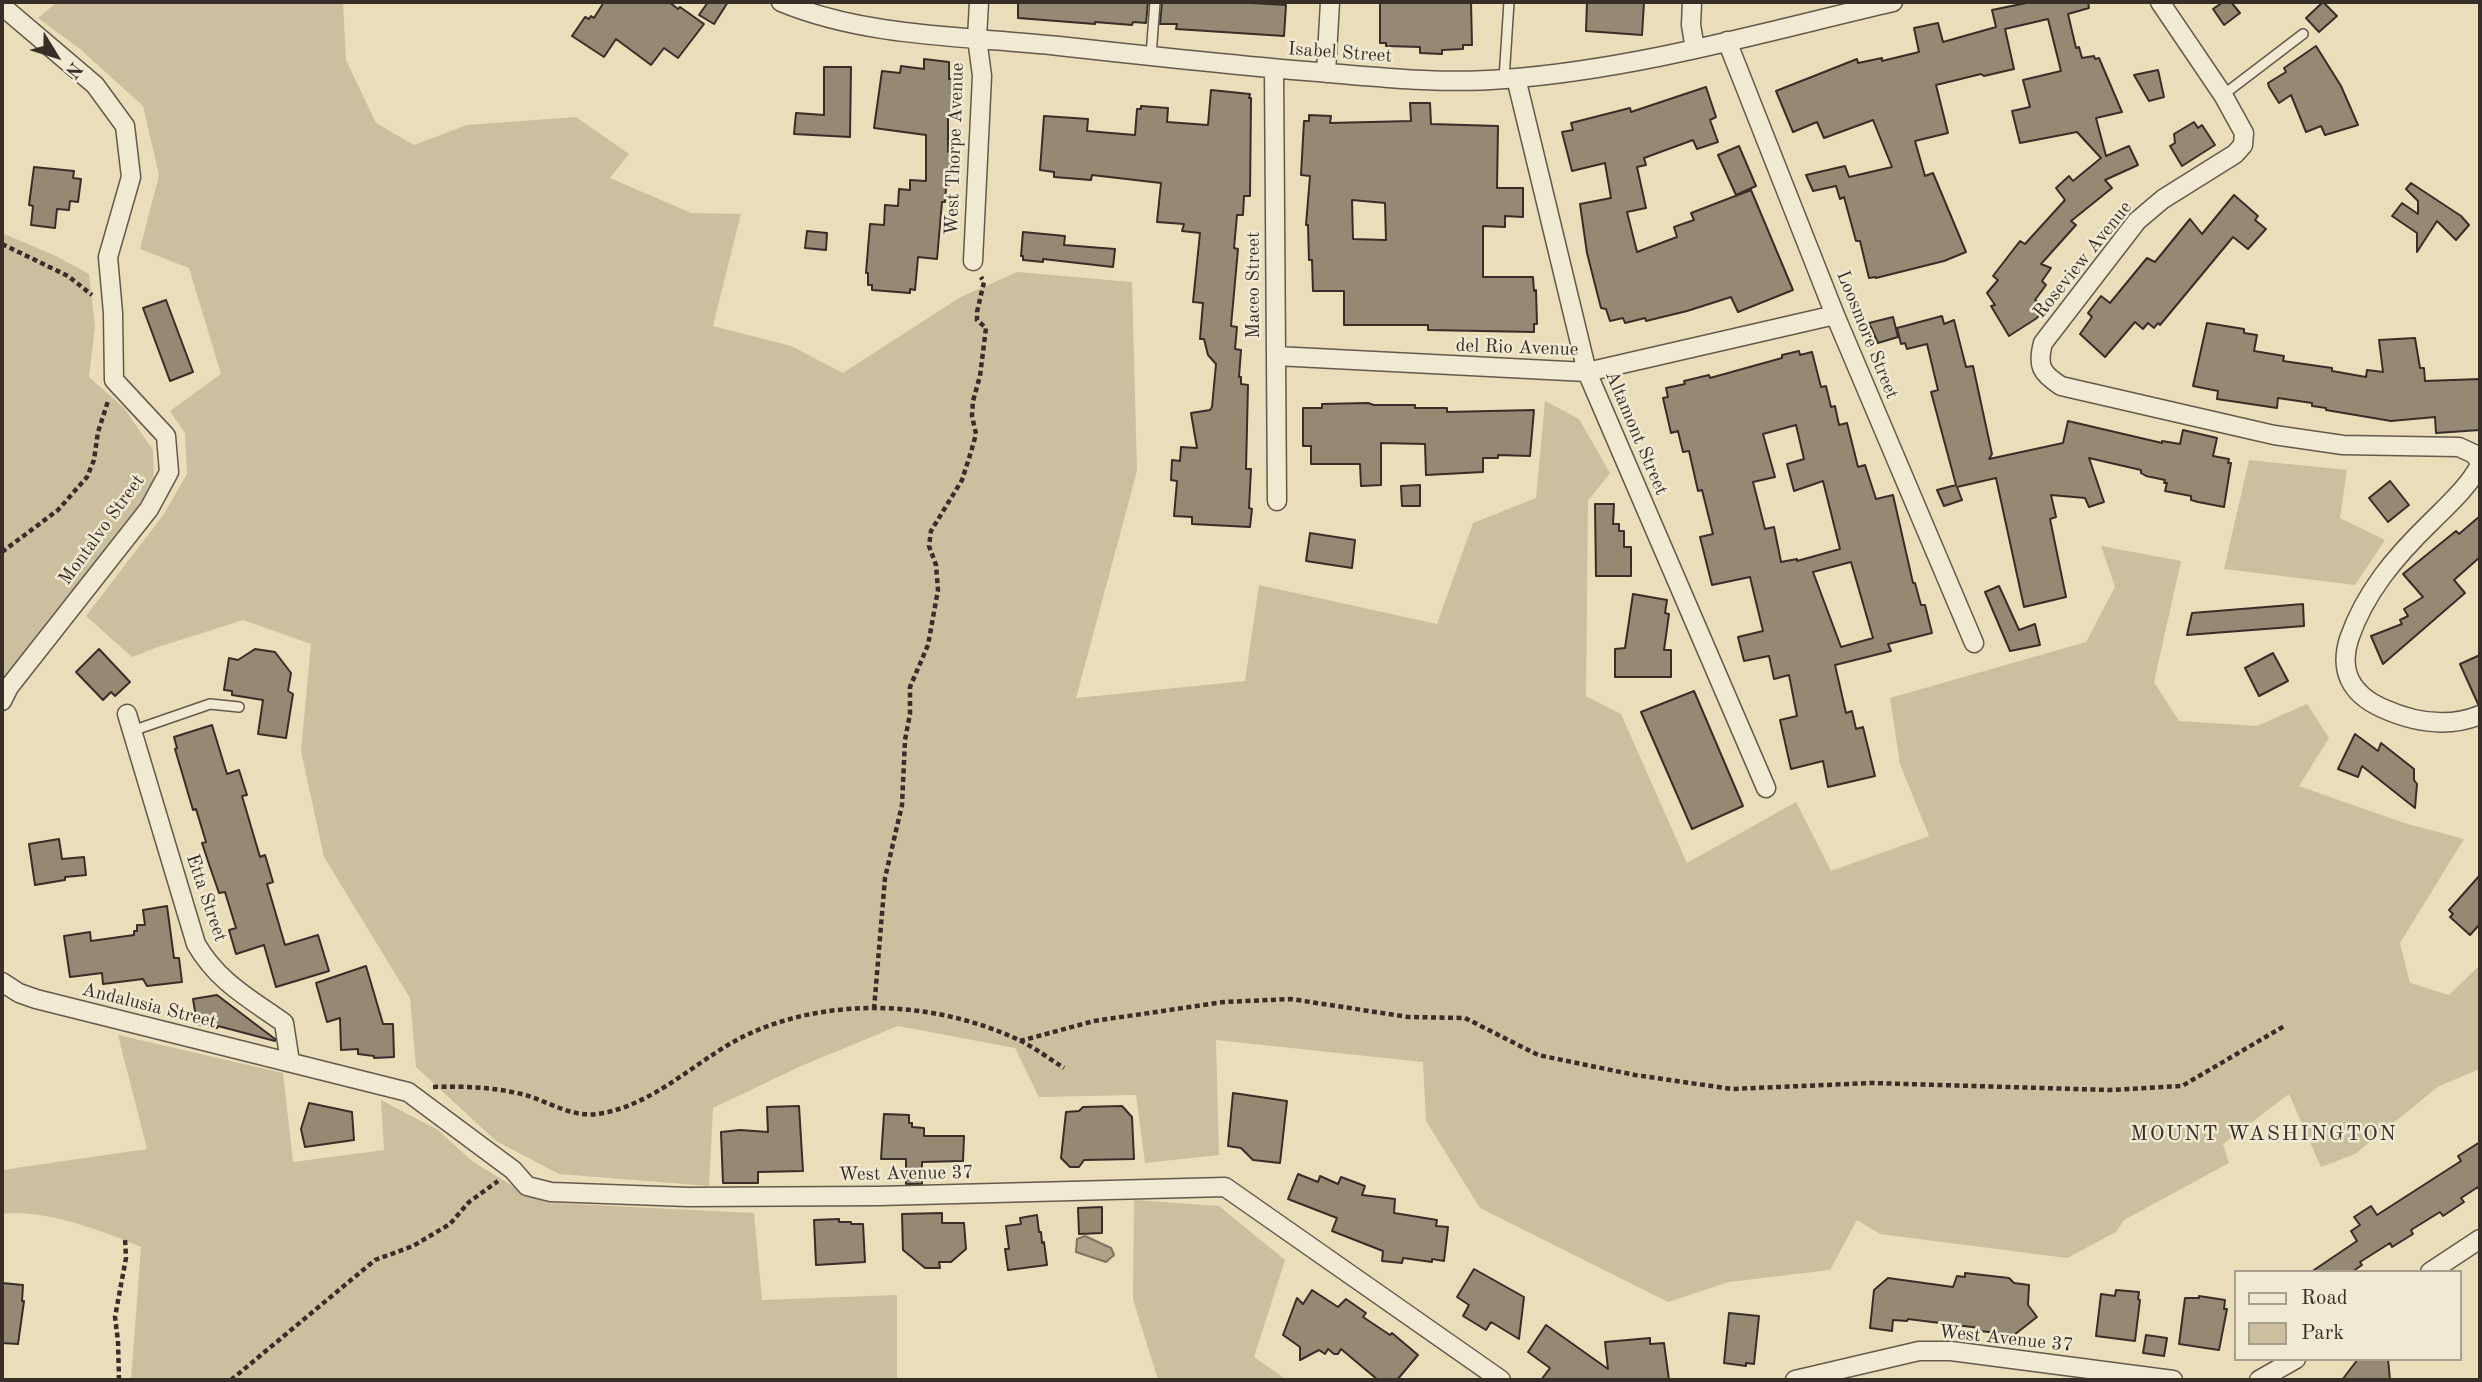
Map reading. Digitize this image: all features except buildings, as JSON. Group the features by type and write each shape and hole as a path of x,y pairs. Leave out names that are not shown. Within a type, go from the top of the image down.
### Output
{"street":[{"name":"Isabel Street","path":"781,2 799,5 843,22 900,32 1273,69 1438,80 1510,78 1603,68 1893,2"},
{"name":"West Thorpe Avenue","path":"973,261 982,76 977,38 979,2"},
{"path":"1326,73 1330,2"},
{"path":"1692,2 1691,25 1695,49"},
{"name":"Roseview Avenue","path":"2160,2 2223,95 2244,132 2243,145 2235,154 2163,199 2137,221 2043,343 2039,358 2045,375 2061,386 2274,435 2343,445 2459,447 2474,454 2480,464 2460,492 2405,547 2372,588 2354,625 2344,657 2348,678 2359,693 2379,706 2407,718 2430,722 2466,720 2480,715"},
{"path":"2,6 95,85 125,126 131,177 108,257 113,313 114,380"},
{"name":"Loosmore Street","path":"1727,41 1835,315 1974,643"},
{"name":"Maceo Street","path":"1273,69 1277,501"},
{"name":"Altamont Street","path":"1510,78 1587,372 1766,788"},
{"name":"del Rio Avenue","path":"1276,356 1587,372 1835,315"},
{"name":"Montalvo Street","path":"2,701 9,687 149,509 169,472 166,436 114,380"},
{"name":"Etta Street","path":"130,723 196,944 208,964 222,978 284,1023 290,1062"},
{"name":"Andalusia Street","path":"2,982 19,993 36,999 290,1062"},
{"name":"West Avenue 37","path":"290,1062 408,1092 513,1170 527,1186 551,1192 688,1198 1225,1187 1501,1380"},
{"path":"2433,1270 2480,1239"},
{"name":"West Avenue 37","path":"1795,1380 1840,1375 1919,1351 1951,1351 2173,1380"},
{"path":"2259,1380 2292,1361"}],"lane":[{"path":"1151,56 1155,2"},
{"path":"1509,2 1510,78"},
{"path":"2223,95 2303,34"},
{"path":"130,723 210,704 239,707"}],"path":[{"path":"2,244 68,276 113,313"},
{"path":"874,1009 885,878 902,805 910,687 928,645 938,590 936,565 929,545 931,531 962,480 976,434 972,416 973,401 980,376 986,328 977,320 976,312 984,282 973,261"},
{"path":"2,552 58,510 87,477 94,460 98,432 114,380"},
{"path":"1020,1041 1094,1021 1224,1002 1291,999 1408,1017 1465,1018 1538,1055 1635,1075 1732,1089 1871,1083 2110,1090 2182,1086 2286,1025"},
{"path":"408,1092 432,1087 468,1086 519,1093 563,1112 602,1114 654,1094 734,1041 777,1022 820,1013 874,1009 925,1011 960,1019 1020,1041 1064,1068"},
{"path":"231,1380 375,1260 413,1246 450,1224 469,1202 513,1170"},
{"path":"119,1380 115,1317 126,1258 125,1239"}],"green space":[{"path":"57,2 343,2 346,60 376,123 414,145 467,125 576,117 629,154 610,178 691,213 741,214 713,326 791,346 843,373 959,298 1017,272 1132,282 1137,471 1076,698 1245,681 1259,585 1437,624 1473,523 1536,498 1545,401 1579,419 1610,473 1588,501 1586,696 1621,714 1687,863 1796,802 1831,871 1929,836 1900,764 1890,698 2086,642 2115,587 2101,546 2181,561 2154,682 2179,721 2257,726 2307,704 2329,738 2299,786 2404,823 2464,839 2400,943 2410,983 2449,995 2480,965 2480,1069 2439,1086 2355,1154 2321,1167 2289,1094 2223,1144 2229,1163 2124,1220 2116,1232 2067,1258 1880,1234 1857,1220 1830,1270 1729,1282 1668,1302 1480,1208 1426,1121 1423,1062 1216,1040 1219,1155 1145,1163 1136,1095 1039,1097 1015,1048 898,1026 801,1066 713,1108 709,1186 559,1174 496,1141 416,1067 410,998 324,857 301,751 311,644 243,620 132,657 86,616 164,514 187,474 185,433 170,411 221,374 189,268 140,249 159,175 143,106 80,49 38,18"},
{"path":"2,233 56,256 89,274 95,326 89,377 124,408 153,450 154,483 126,527 20,658 2,687"},
{"path":"2249,460 2347,470 2340,518 2385,540 2355,585 2224,569"},
{"path":"118,1035 283,1073 293,1162 384,1150 381,1100 438,1130 472,1161 511,1185 550,1203 754,1213 762,1300 897,1295 897,1380 131,1380 141,1247 91,1228 53,1218 35,1214 2,1214 2,1170 147,1149"},
{"path":"1134,1200 1219,1206 1285,1260 1254,1357 1287,1380 1158,1380 1133,1299"}],"shaded area":[{"path":"1085,1236 1111,1248 1114,1255 1106,1262 1076,1252 1077,1239"}],"district":[{"name":"MOUNT WASHINGTON","path":"2264,1134"}]}
